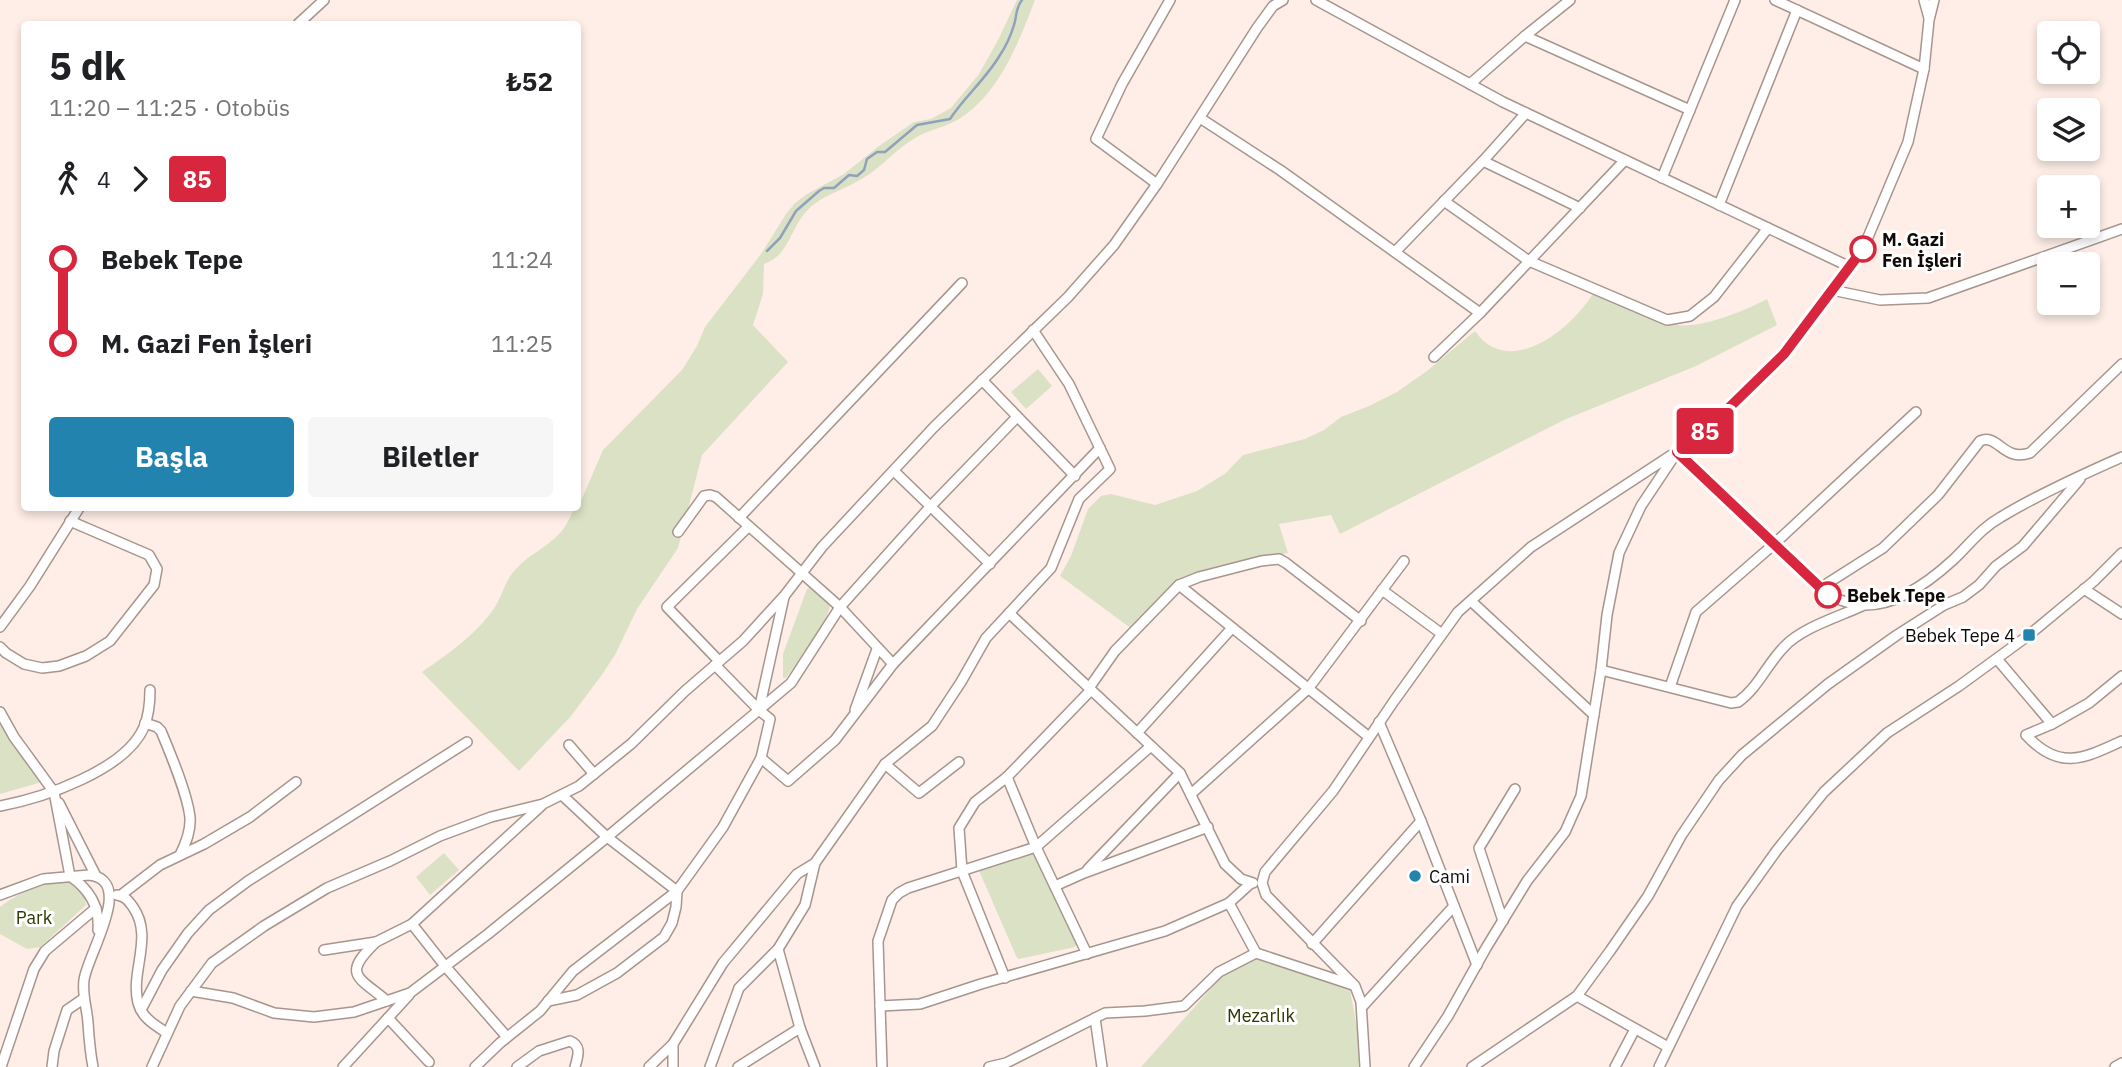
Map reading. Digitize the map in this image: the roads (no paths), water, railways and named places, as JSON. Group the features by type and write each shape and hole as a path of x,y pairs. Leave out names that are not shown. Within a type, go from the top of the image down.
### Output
{"street":[{"path":"301,21 324,0"},
{"path":"1157,184 1096,139 1122,84 1170,0"},
{"path":"152,1067 180,1006 212,963 264,926 327,888 440,836 491,817 543,804 579,786 631,744 743,641 785,595 822,547 982,380 1068,297 1114,245 1157,184 1265,17 1273,6 1283,0"},
{"path":"1317,0 1526,113 1850,267"},
{"path":"1470,84 1570,0"},
{"path":"1662,178 1735,0"},
{"path":"1775,0 1924,69"},
{"path":"1924,0 1929,20"},
{"path":"1365,1067 1362,1007 1354,986 1266,895 1262,883 1265,872 1333,791 1458,612 1531,547 1699,437 1784,354 1863,249 1908,142 1924,69 1934,0"},
{"path":"1719,205 1797,10"},
{"path":"1525,36 1690,110"},
{"path":"1395,252 1526,113"},
{"path":"1200,118 1280,170 1480,313"},
{"path":"1434,357 1480,313 1625,160"},
{"path":"1483,161 1580,208"},
{"path":"1444,201 1529,261 1667,320 1690,316 1714,297 1768,228"},
{"path":"1832,290 1880,300 1928,298 2122,229"},
{"path":"740,518 962,283"},
{"path":"710,1067 740,988 778,949 805,905 815,863 885,764 932,726 986,638 1051,568 1079,499 1110,469 1069,384 1033,330"},
{"path":"1820,588 1884,548 1938,495 1980,441 1991,440 2015,455 2030,453 2122,363"},
{"path":"982,380 1075,476"},
{"path":"1670,687 1696,611 1773,545 1916,412"},
{"path":"343,1067 410,993 607,837 791,683 840,607 930,507 1017,417"},
{"path":"761,758 788,781 835,740 893,664 1100,449"},
{"path":"1677,452 1828,595 1846,603 1863,606 1879,604 1905,595 1955,558 1975,535 2000,517 2122,457"},
{"path":"1414,1067 1448,1016 1527,881 1565,832 1581,796 1601,670 1606,615 1619,553 1642,506 1677,452"},
{"path":"894,471 990,564"},
{"path":"1472,1067 1577,996 1648,896 1681,836 1719,780 1742,755 1828,684 1896,635 1979,585 1996,566 2023,546 2084,475"},
{"path":"678,532 704,496 716,497 840,607 893,664"},
{"path":"0,627 30,586 77,511"},
{"path":"0,647 24,664 42,668 60,666 86,656 110,641 154,585 157,569 149,555 70,521"},
{"path":"475,1067 540,1011 573,971 677,891 723,827 761,758 770,719 667,607 748,527"},
{"path":"1659,1067 1737,906 1777,850 1824,792 1887,733 1959,687 2029,635 2122,553"},
{"path":"1005,978 961,871 960,828 975,802 1007,776 1090,689 1115,651 1179,585 1199,577 1279,559 1361,621"},
{"path":"1191,794 1308,689 1404,561"},
{"path":"1179,585 1369,737"},
{"path":"2084,589 2122,614"},
{"path":"1382,590 1442,634"},
{"path":"759,710 785,595"},
{"path":"1471,601 1594,715"},
{"path":"1601,670 1731,703 1738,702 1764,676 1783,648 1797,636 1863,606"},
{"path":"1009,613 1180,773 1225,864 1241,879 1262,883"},
{"path":"1138,733 1232,628"},
{"path":"852,718 877,649"},
{"path":"1997,659 2052,724"},
{"path":"2122,676 2089,704 2026,735 2043,752 2066,759 2078,758 2122,741"},
{"path":"0,806 54,792 94,774 132,746 150,710 150,690"},
{"path":"0,712 14,737 54,792 96,876 106,883 110,895 108,914 84,978 83,999 93,1067"},
{"path":"1380,722 1477,965"},
{"path":"145,723 157,727 161,732 186,800 190,819 188,838 180,855"},
{"path":"141,1010 162,970 188,933 209,910 248,881 467,742"},
{"path":"569,745 594,774"},
{"path":"883,1067 878,941 892,900 908,888 1037,847 1151,746"},
{"path":"885,764 919,793 959,762"},
{"path":"1084,873 1180,773"},
{"path":"1007,776 1087,954"},
{"path":"121,895 160,865 204,844 250,817 296,782"},
{"path":"1503,920 1479,848 1515,789"},
{"path":"54,792 70,876 92,897 96,908 99,927 96,942"},
{"path":"562,795 607,837 677,891"},
{"path":"324,950 376,942 412,924 543,804"},
{"path":"1312,944 1421,821"},
{"path":"1055,886 1208,827"},
{"path":"649,1067 673,1044 723,963 797,874 815,863"},
{"path":"0,895 43,878 96,876"},
{"path":"880,1006 920,1004 1166,931 1229,903 1251,883"},
{"path":"548,1001 577,995 617,972 664,937 672,923 677,891"},
{"path":"110,895 121,895 136,911 143,942 137,992 141,1010 153,1024 167,1033"},
{"path":"1229,903 1256,953 1354,986"},
{"path":"1362,1007 1454,906"},
{"path":"1,1067 34,969 45,951 96,908"},
{"path":"412,924 507,1037"},
{"path":"376,942 357,964 355,971 359,978 387,1001"},
{"path":"778,949 800,1028 815,1067"},
{"path":"989,1067 1006,1063 1105,1013 1184,1006 1219,972 1256,953"},
{"path":"191,991 233,998 274,1013 314,1017 354,1012 410,993"},
{"path":"1577,996 1668,1047"},
{"path":"52,1067 54,1051 67,1010 83,999"},
{"path":"388,1018 429,1062"},
{"path":"1095,1018 1102,1067"},
{"path":"738,1067 800,1028"},
{"path":"1615,1067 1635,1029"},
{"path":"517,1067 538,1051 569,1041 576,1044 579,1050 575,1067"},
{"path":"673,1044 673,1067"},
{"path":"351,1067 357,1051"},
{"path":"2115,1067 2122,1063"}],"waterway":[{"path":"767,251 780,238 796,211 819,191 834,188 849,175 857,176 864,170 867,159 877,152 885,152 917,125 950,119 1002,52 1022,0"}],"place":[{"name":"M. Gazi Fen İşleri","path":"1863,249"},
{"name":"Bebek Tepe","path":"1828,595"},
{"name":"Bebek Tepe 4","path":"2029,635"},
{"name":"Cami","path":"1415,876"}],"park label":[{"name":"Park","path":"34,917"},
{"name":"Mezarlık","path":"1261,1015"}]}
